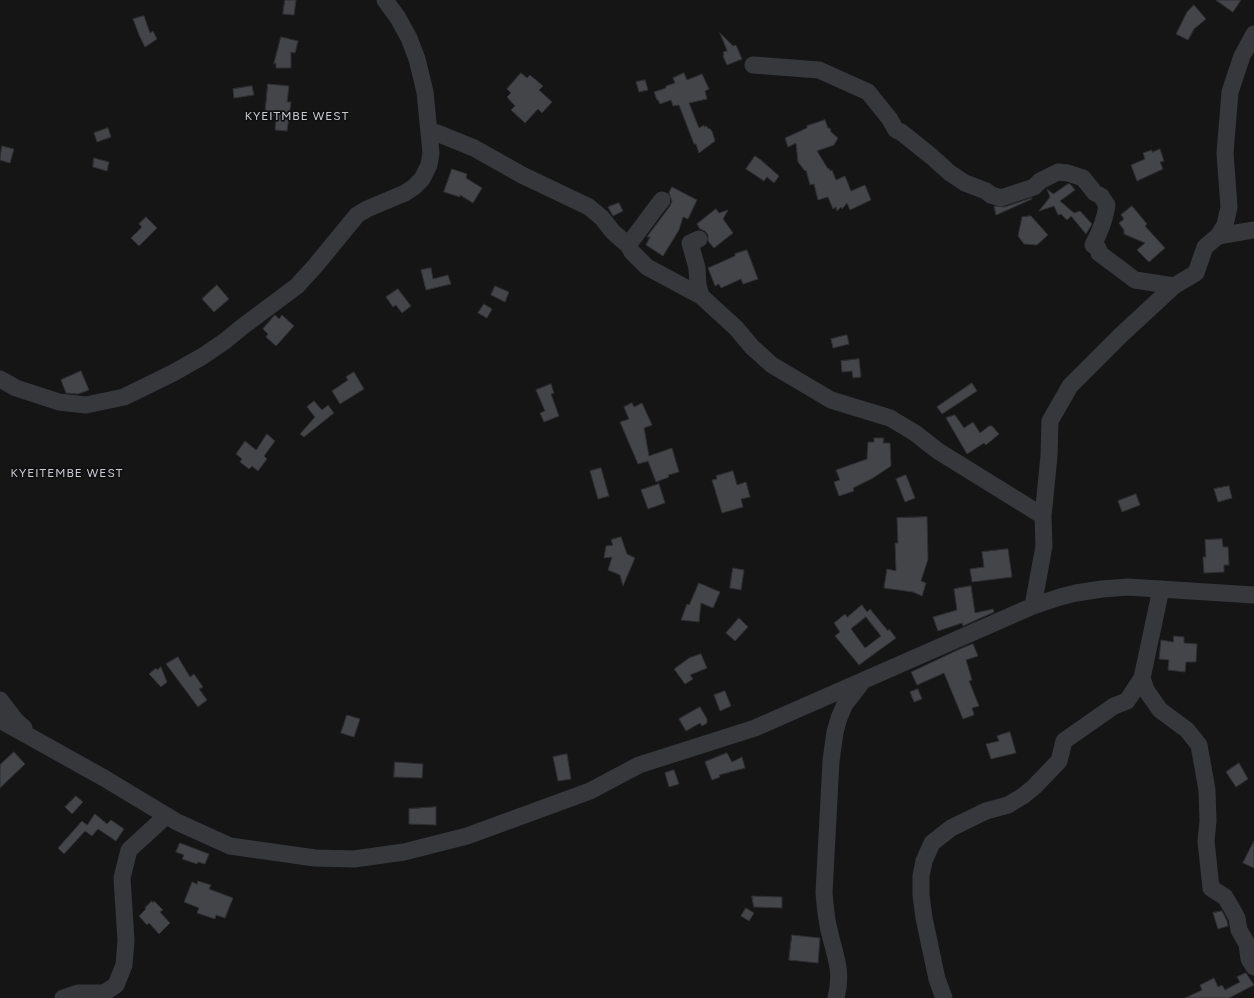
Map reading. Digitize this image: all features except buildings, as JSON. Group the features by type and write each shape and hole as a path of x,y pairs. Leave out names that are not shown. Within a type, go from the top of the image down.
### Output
{"street":[{"path":"0,380 16,388 59,402 86,405 124,397 173,374 225,341 242,326 296,286 316,265 357,215 366,209 406,193 414,187 422,179 431,153 425,92 417,59 409,38 398,18 385,0"},
{"path":"1033,606 1044,546 1043,516 1049,456 1050,421 1058,404 1070,386 1121,335 1174,286 1196,273 1205,247 1218,236 1225,225 1229,207 1225,153 1230,92 1242,56 1254,34"},
{"path":"753,65 819,70 868,92 889,118 896,130 901,132 950,173 965,183 986,191 991,195 1001,198 1017,193 1034,187 1040,181 1058,172 1068,172 1083,178 1095,192 1101,196 1107,205 1106,218 1093,245 1098,248 1099,253 1135,280 1174,286"},
{"path":"429,131 474,148 522,175 589,207 602,218 613,232 628,245 632,252 647,267 701,296 736,328 752,347 786,375 831,400 890,418 1043,516"},
{"path":"431,153 450,138"},
{"path":"628,245 644,225 649,215 662,200"},
{"path":"1218,236 1254,230"},
{"path":"699,239 690,243 697,268 698,285 701,296"},
{"path":"0,720 104,778 166,816 230,846 314,858 354,859 404,852 467,836 583,793 639,765 755,728 862,682 895,665 1033,606 1060,597 1102,589 1128,587 1254,595"},
{"path":"944,998 931,949 921,895 921,876 924,861 932,843 951,828 986,811 1008,805 1024,796 1059,761 1064,741 1114,706 1127,701 1133,694 1142,678 1161,589"},
{"path":"1142,678 1146,690 1160,710 1187,730 1199,745 1207,790 1208,821 1206,841 1211,888 1225,897 1231,906 1237,918 1239,930 1247,944 1249,959 1254,967"},
{"path":"836,998 839,987 839,973 837,958 828,929 824,893 831,761 835,732 839,718 845,704 862,682"},
{"path":"0,700 16,721 40,742"},
{"path":"63,998 78,993 104,993 116,985 124,965 126,941 122,878 129,850 166,816"}],"district":[{"name":"KYEITMBE WEST","path":"297,116"},
{"name":"KYEITEMBE WEST","path":"67,473"}]}
